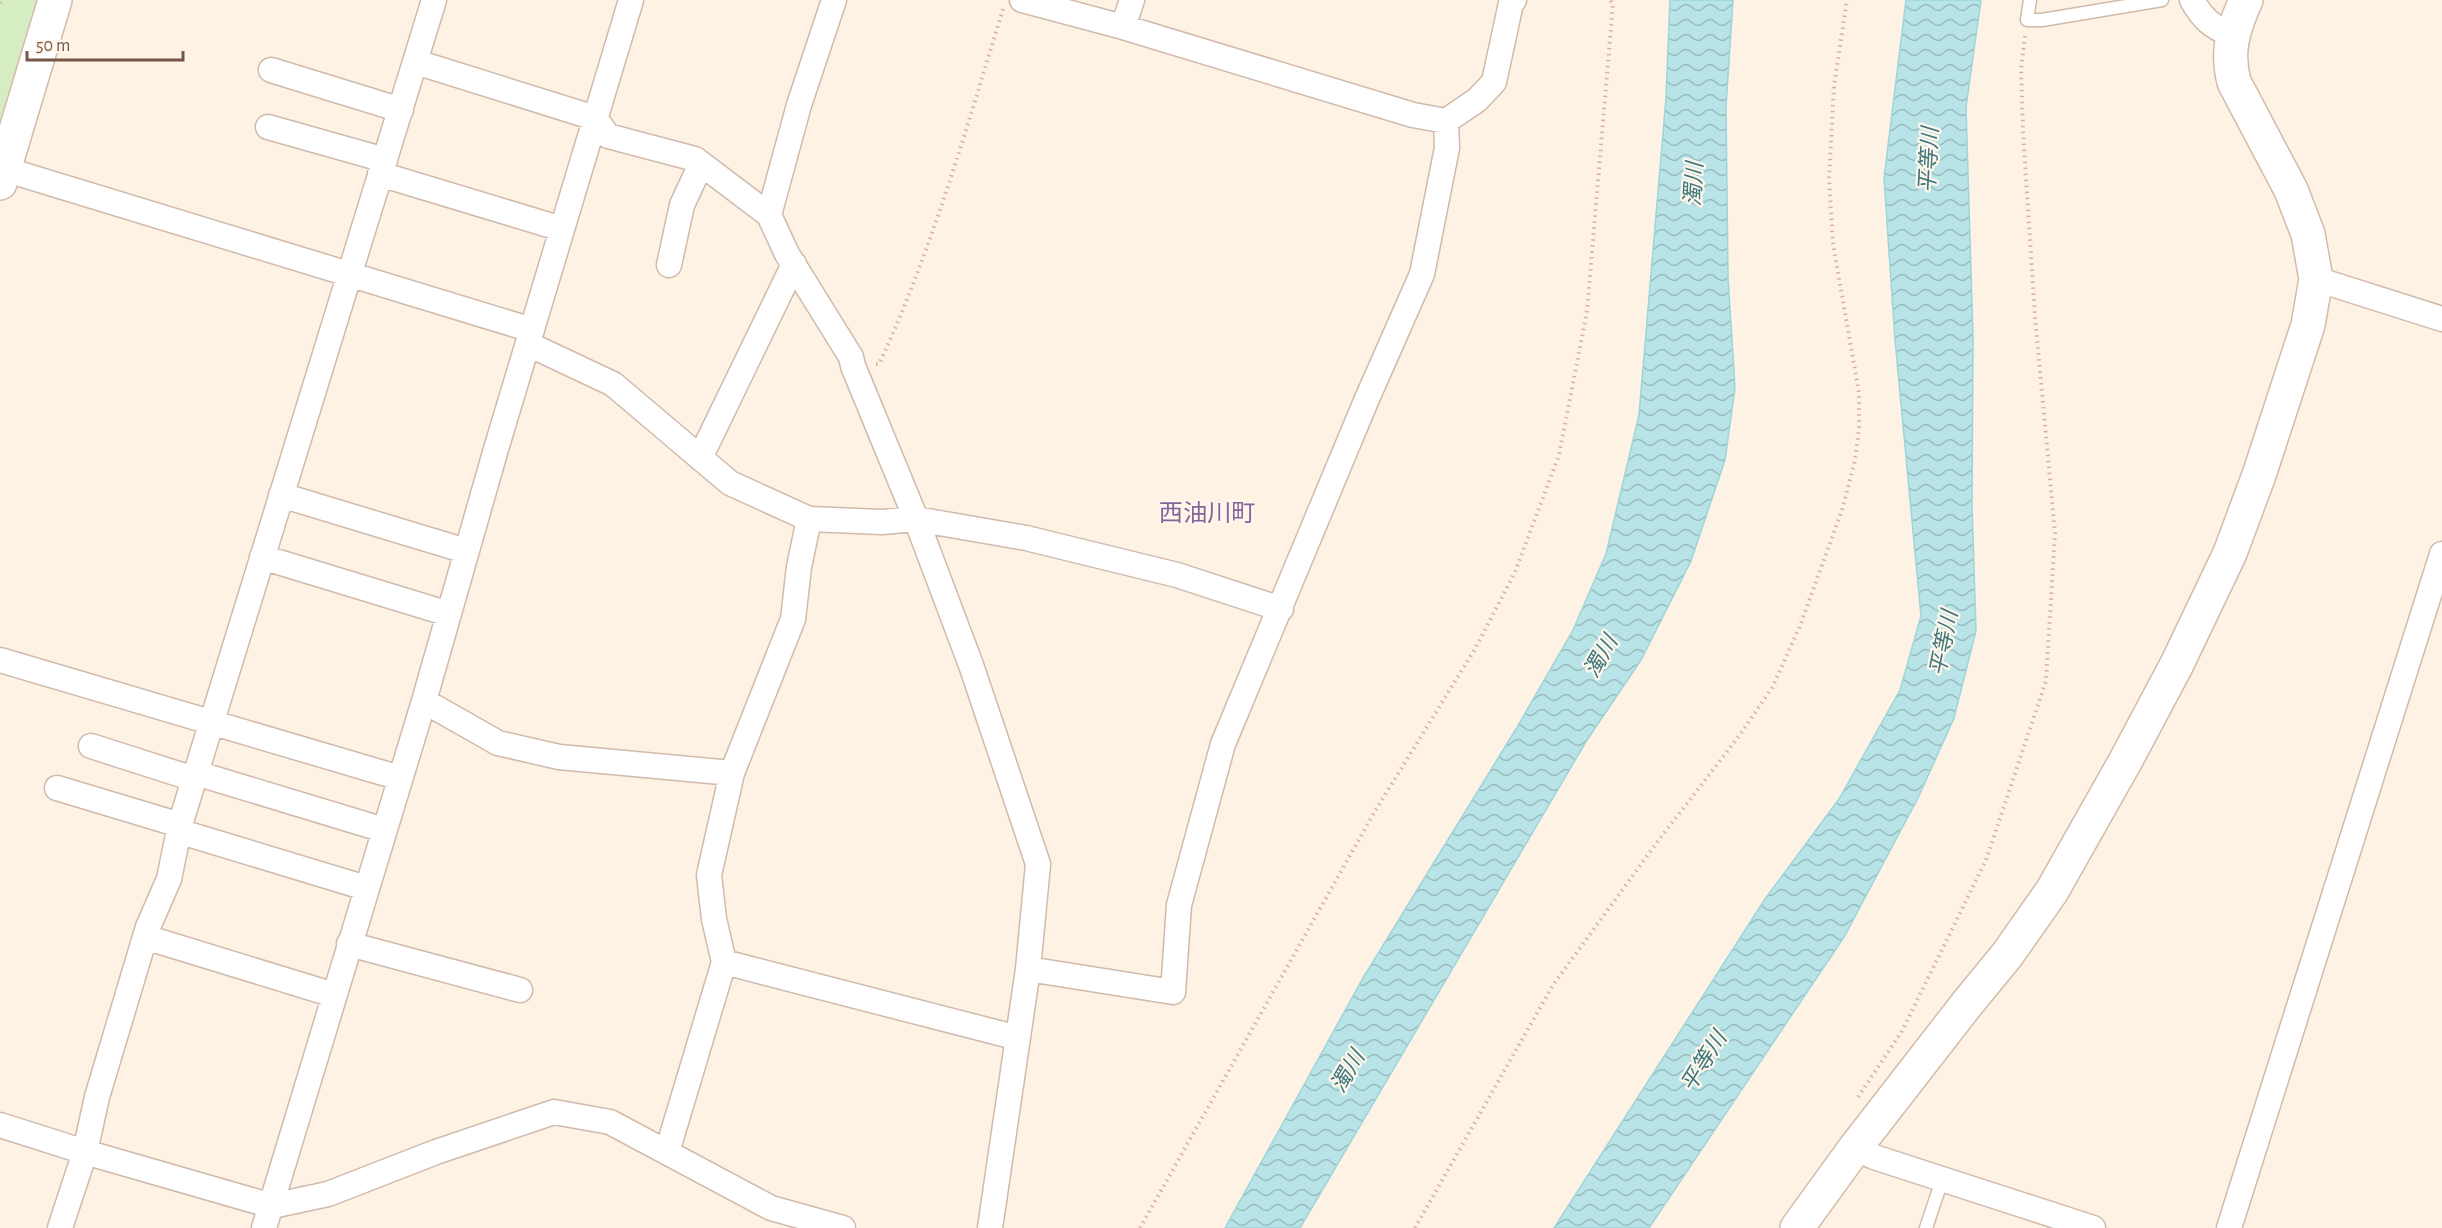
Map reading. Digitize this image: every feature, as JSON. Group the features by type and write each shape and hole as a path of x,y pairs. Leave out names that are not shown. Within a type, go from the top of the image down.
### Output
{"street":[{"path":"55,0 2,176 349,275 530,337 613,384 730,483 809,519 882,522 916,519 1038,541 1177,575 1281,609"},
{"path":"60,1228 85,1152 97,1097 145,937 169,879 179,828 434,0"},
{"path":"268,1217 424,701 466,551 631,0"},
{"path":"769,215 799,105 834,0"},
{"path":"1022,0 1123,27 1413,115 1446,121 1477,100 1494,82 1511,3 1514,0"},
{"path":"1123,27 1132,0"},
{"path":"2192,0 2207,22 2218,30 2232,34"},
{"path":"1797,1228 1855,1148 2007,955 2045,900 2157,702 2230,553 2259,475 2308,325 2316,279 2308,234 2291,190 2234,82 2229,52 2232,34 2246,0"},
{"path":"416,62 595,118 608,136 695,159 769,215 794,264 851,357 971,665 1038,864 1028,969 990,1228"},
{"path":"271,70 401,110"},
{"path":"1028,969 1173,992 1179,905 1223,744 1366,401 1422,274 1447,148 1446,121"},
{"path":"268,127 562,229"},
{"path":"669,265 682,205 701,164"},
{"path":"700,458 794,264"},
{"path":"2316,279 2442,319"},
{"path":"281,495 466,551"},
{"path":"667,1152 724,962 714,919 709,875 732,773 793,619 799,567 809,519"},
{"path":"2229,1228 2442,554"},
{"path":"262,557 449,614"},
{"path":"0,660 400,778"},
{"path":"424,701 498,742 559,757 732,773"},
{"path":"91,746 384,830"},
{"path":"57,788 366,888"},
{"path":"145,937 334,995"},
{"path":"349,944 520,990"},
{"path":"724,962 1018,1038"},
{"path":"0,1125 85,1152 268,1217 436,1152 554,1112 610,1122 667,1152 768,1218 843,1228"},
{"path":"1855,1148 1874,1158 2093,1228"}],"lane":[{"path":"2030,0 2027,20 2042,20 2162,0"},
{"path":"1926,1228 1942,1180"}],"path":[{"path":"870,365 879,364 911,292 941,208 1005,0"},
{"path":"1140,1228 1375,811 1474,649 1515,572 1559,455 1587,311 1612,4 1610,0"},
{"path":"1415,1228 1553,985 1658,841 1739,736 1772,688 1800,626 1842,510 1855,460 1859,429 1859,393 1833,244 1828,179 1834,86 1847,0"},
{"path":"1856,1100 1902,1031 1986,860 2046,681 2055,533 2035,316 2023,131 2021,69 2027,20"}],"green space":[{"path":"0,0 38,0 0,130"}],"water":[{"name":"濁川","path":"1670,0 1733,0 1726,107 1728,277 1735,388 1725,460 1691,561 1641,660 1587,740 1300,1228 1225,1228 1363,978 1516,729 1573,630 1606,554 1639,415 1666,98"},
{"name":"平等川","path":"1906,0 1981,0 1966,107 1973,337 1972,505 1976,631 1954,718 1918,798 1844,937 1649,1228 1554,1228 1765,899 1839,799 1900,690 1921,616 1895,340 1884,178"}],"district":[{"name":"西油川町","path":"1207,513"}]}
